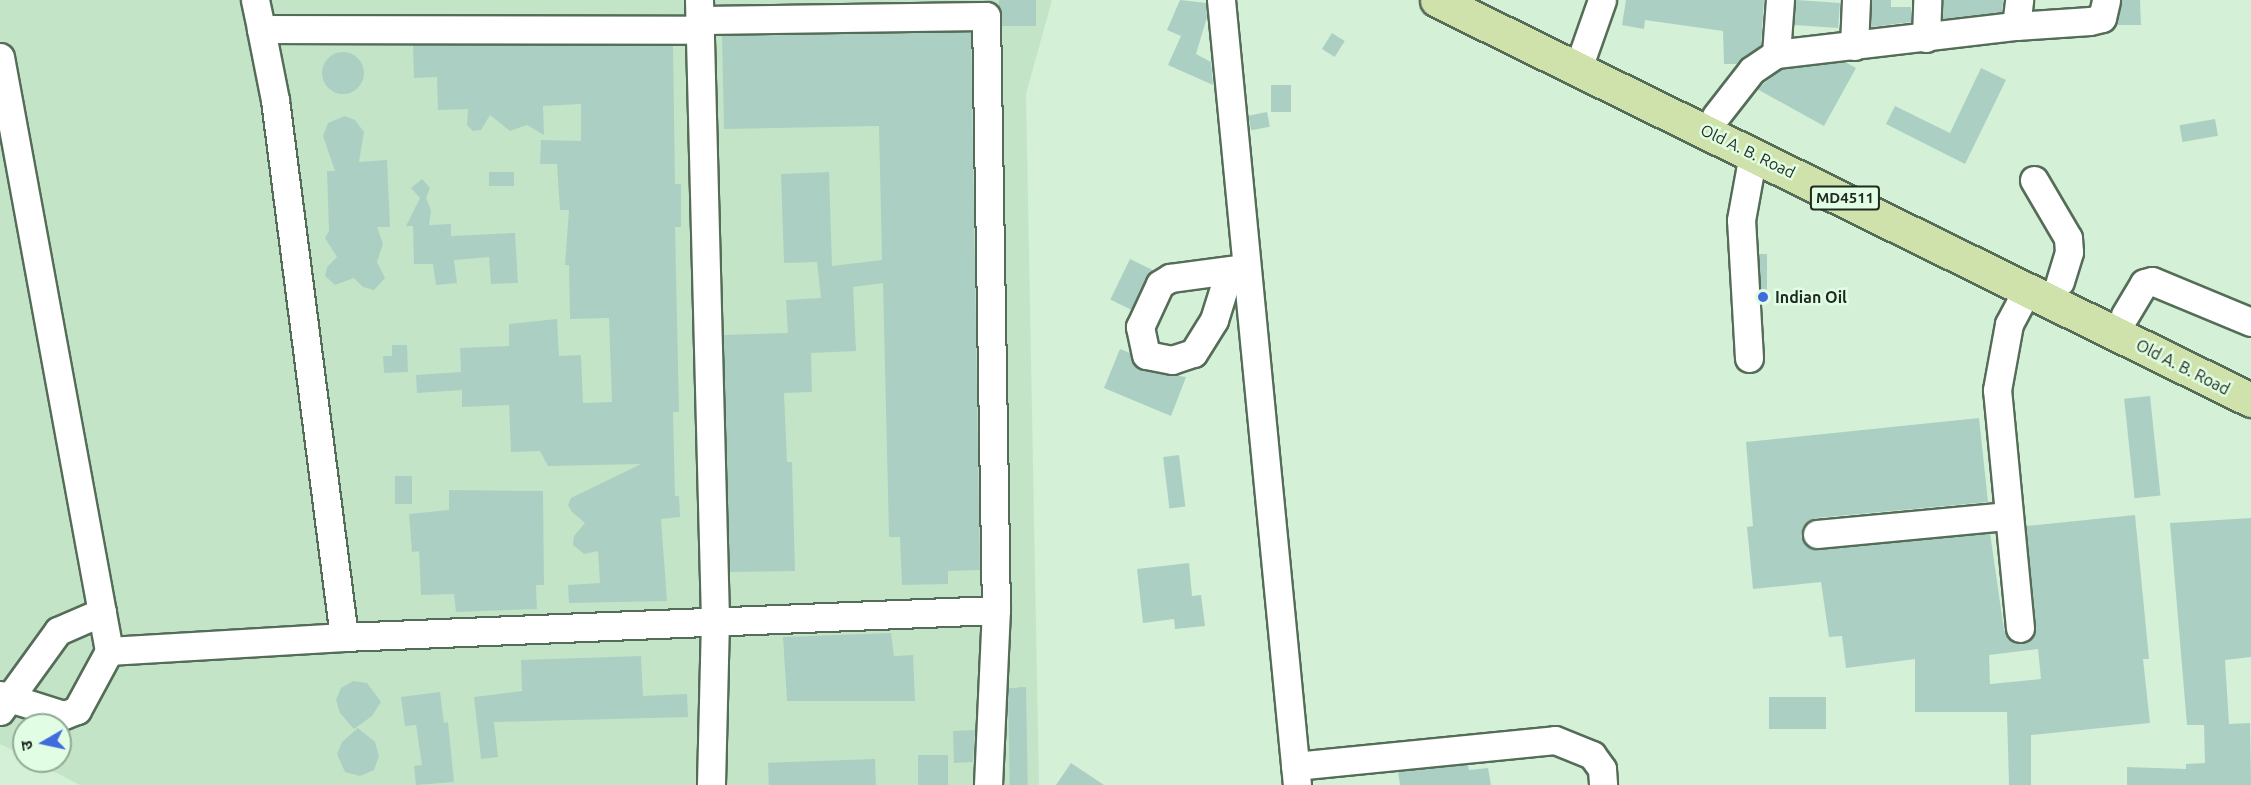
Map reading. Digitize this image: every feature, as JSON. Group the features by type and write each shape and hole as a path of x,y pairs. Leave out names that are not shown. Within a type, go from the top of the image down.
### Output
{"main road":[{"name":"Old A. B. Road","path":"1437,0 2251,400"},
{"name":"Old A. B. Road","path":"1471,0 1716,116 2251,376"}],"street":[{"path":"255,0 275,100 344,638"},
{"path":"1221,0 1237,270 1296,775 1555,740 1592,755 1602,769 1604,785"},
{"path":"1583,54 1602,0"},
{"path":"1776,54 1780,0"},
{"path":"1854,46 1856,0"},
{"path":"1926,38 1927,0"},
{"path":"1716,116 1752,70 1776,54 1926,38 2018,13 2102,18 2106,0"},
{"path":"261,29 985,8 996,610 988,785"},
{"path":"699,17 715,620 711,785"},
{"path":"0,57 4,110 102,612 109,651 77,710 64,715 3,702 58,631 102,612"},
{"path":"1749,358 1741,220 1753,154"},
{"path":"2034,180 2068,238 2069,252 2060,282"},
{"path":"2125,315 2144,283 2152,281 2251,322"},
{"path":"2020,628 1997,390 2009,324 2028,289"},
{"path":"1817,534 2008,516"},
{"path":"109,651 715,620 996,610"}],"shaded area":[{"path":"0,0 1052,0 1026,94 1039,785 80,785 56,773 72,773 72,713 12,713 12,750 0,744"}],"building":[{"path":"999,0 1036,0 1036,26 999,26"},
{"path":"1180,0 1206,3 1207,17 1196,54 1211,62 1213,85 1168,65 1181,36 1167,30"},
{"path":"1626,0 1764,0 1761,45 1737,64 1724,64 1723,31 1645,20 1644,29 1622,25"},
{"path":"1796,0 1840,3 1838,28 1794,25"},
{"path":"1872,0 1891,0 1891,7 1911,7 1911,22 1871,27"},
{"path":"1943,0 2003,0 2002,12 1942,19"},
{"path":"2121,0 2140,0 2141,25 2116,25"},
{"path":"971,32 980,570 948,571 948,584 902,585 900,537 889,537 883,283 853,287 856,351 811,353 812,392 784,393 787,462 792,462 795,571 730,572 723,335 788,333 786,300 821,298 817,262 784,263 781,174 829,172 832,266 882,260 879,126 724,129 722,35"},
{"path":"1332,33 1345,41 1335,57 1322,49"},
{"path":"413,45 673,46 675,184 681,184 681,227 675,227 679,412 673,412 675,496 679,496 680,517 661,519 667,601 569,603 568,585 600,583 598,551 584,554 573,545 574,536 585,523 572,512 568,505 571,498 641,464 548,466 540,451 511,452 509,405 462,407 462,390 417,393 416,375 461,372 460,348 509,346 509,324 557,319 559,356 581,355 583,403 612,402 609,318 570,319 569,265 565,265 569,210 560,210 557,164 540,164 541,140 581,141 581,104 543,106 544,135 527,125 510,131 490,115 481,130 473,131 467,125 468,109 438,110 437,77 414,78"},
{"path":"343,52 351,53 358,58 363,65 363,81 358,88 351,93 343,94 335,93 328,88 323,81 322,73 323,65 328,58 335,53"},
{"path":"1845,62 1856,68 1824,126 1757,89 1782,69"},
{"path":"1981,68 2006,80 1965,164 1886,124 1895,106 1950,133"},
{"path":"1271,85 1291,85 1291,112 1271,112"},
{"path":"1267,112 1270,127 1251,130 1248,116"},
{"path":"345,116 355,120 364,132 359,162 387,160 390,227 377,227 383,244 377,262 385,278 374,290 363,287 354,278 335,285 325,276 327,267 337,257 325,238 329,231 327,171 335,171 323,136 328,123"},
{"path":"2215,119 2218,136 2182,142 2180,125"},
{"path":"489,172 514,172 514,186 489,186"},
{"path":"422,179 430,188 426,198 431,210 429,225 451,224 451,236 515,233 518,283 491,284 489,257 454,260 457,283 436,285 433,264 414,264 413,226 406,226 420,198 411,188"},
{"path":"1759,254 1767,254 1767,300 1759,300"},
{"path":"1130,259 1152,270 1133,310 1110,299"},
{"path":"392,345 407,345 408,372 384,373 383,356 392,356"},
{"path":"1120,349 1130,353 1135,366 1142,370 1186,377 1171,416 1104,388"},
{"path":"2150,396 2160,495 2135,498 2124,399"},
{"path":"1979,418 1988,502 1816,518 1803,527 1801,536 1810,548 1818,550 1990,533 2004,630 2013,642 2021,644 2030,640 2036,626 2026,526 2135,515 2149,659 2143,659 2150,723 2031,735 2031,785 2009,785 2007,712 1915,712 1915,659 1846,668 1842,636 1829,637 1821,582 1753,589 1747,527 1753,526 1746,442","holes":["2038,649 2041,679 1990,684 1989,655"]},
{"path":"1179,455 1185,507 1169,509 1163,457"},
{"path":"395,476 412,476 412,504 395,504"},
{"path":"449,490 543,491 544,585 536,585 537,609 456,612 454,594 421,595 419,551 412,552 409,514 449,510"},
{"path":"2251,518 2251,657 2225,660 2229,724 2250,723 2251,785 2127,785 2127,767 2186,769 2186,764 2205,763 2204,725 2187,725 2170,523"},
{"path":"1189,563 1192,596 1201,595 1205,626 1175,629 1174,619 1143,623 1137,569"},
{"path":"891,633 894,656 913,655 915,701 787,701 783,637"},
{"path":"641,656 643,696 687,694 688,717 494,722 498,757 481,759 474,697 522,691 521,660"},
{"path":"353,681 367,683 381,702 372,716 354,729 340,713 336,700 341,688"},
{"path":"1008,687 1026,687 1028,785 1010,785"},
{"path":"440,692 444,723 448,722 454,782 416,785 414,766 422,765 416,725 405,726 401,697"},
{"path":"1769,697 1826,697 1826,729 1769,729"},
{"path":"358,728 375,742 379,756 374,770 360,776 345,772 337,754 342,742"},
{"path":"975,730 973,762 954,763 953,731"},
{"path":"918,755 948,755 948,785 918,785"},
{"path":"875,759 876,785 769,785 768,763"},
{"path":"1071,763 1104,785 1056,785"},
{"path":"1468,765 1469,770 1488,768 1491,785 1400,785 1398,772"}],"place":[{"name":"Indian Oil","path":"1763,297"}]}
